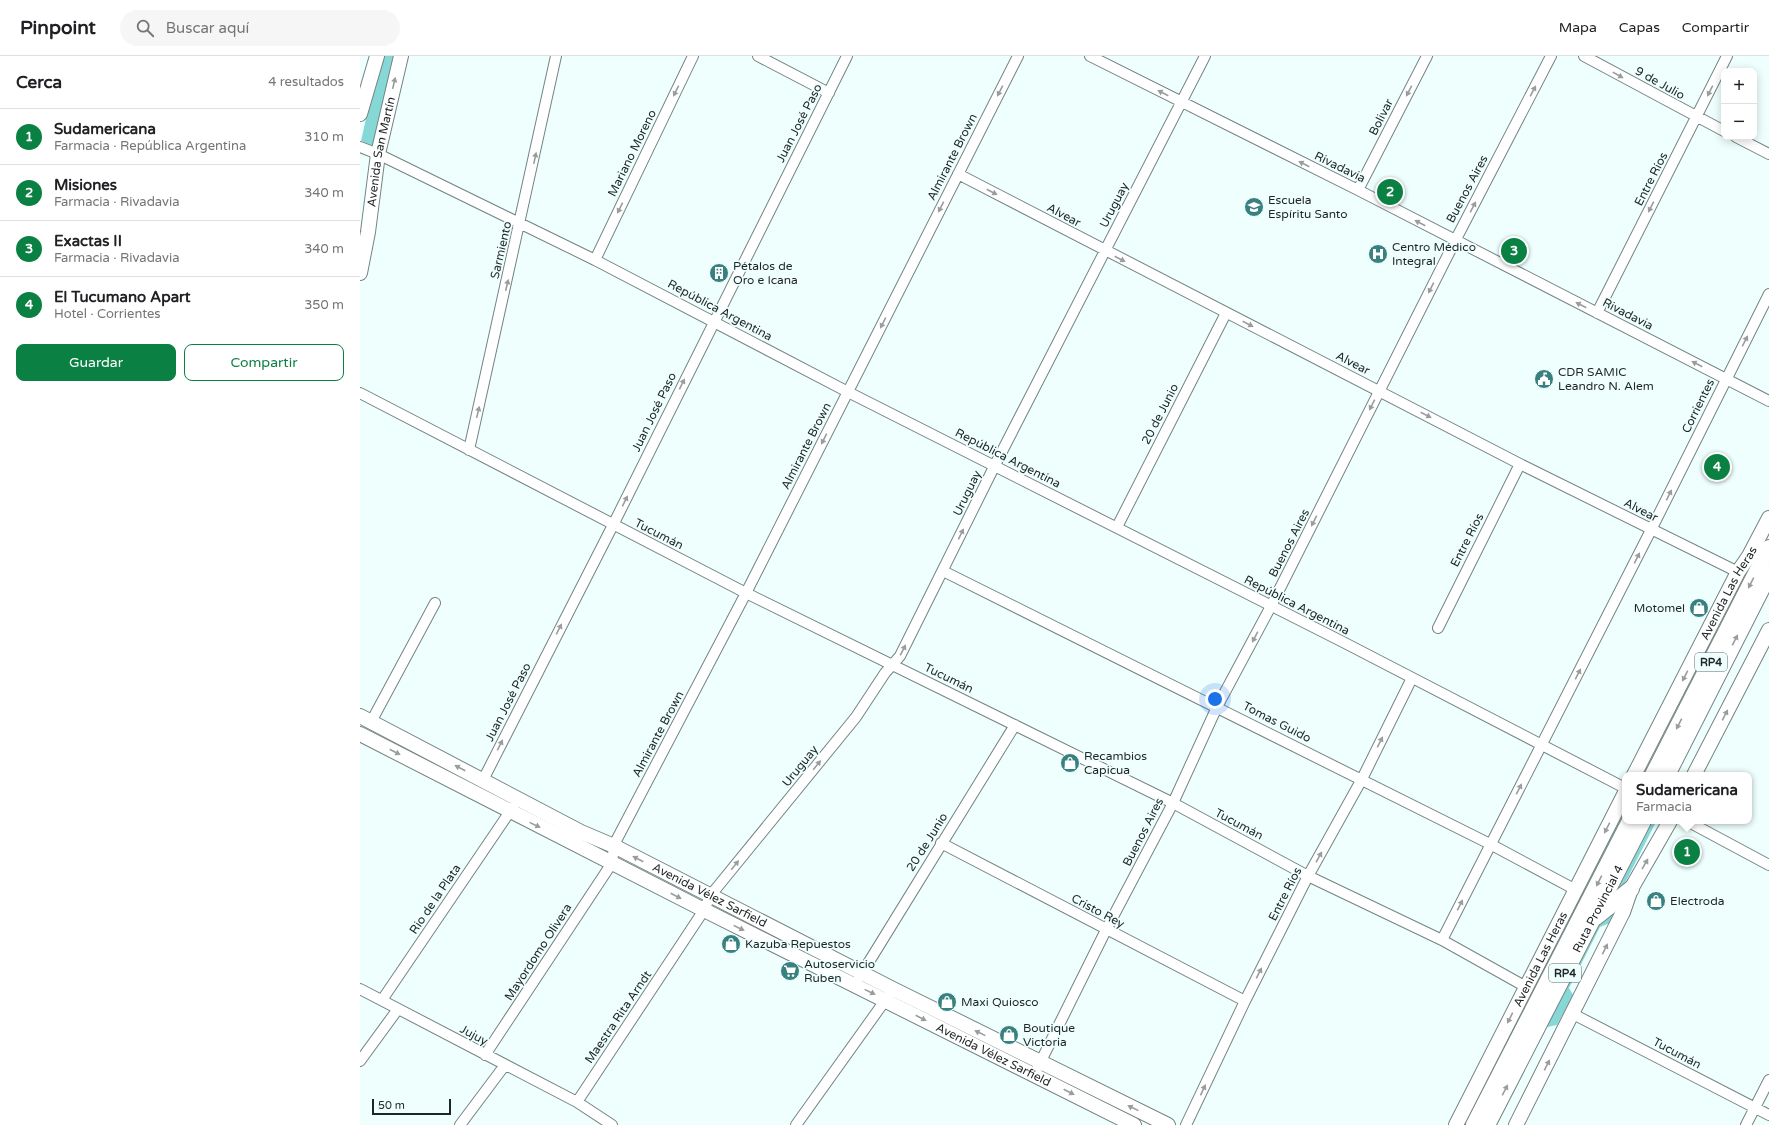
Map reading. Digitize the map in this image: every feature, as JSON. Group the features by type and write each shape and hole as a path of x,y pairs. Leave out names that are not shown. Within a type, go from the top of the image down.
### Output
{"main road":[{"path":"360,114 376,56"},
{"name":"Avenida San Martín","path":"360,273 364,230 378,154 401,56"},
{"name":"Avenida Las Heras","path":"1636,772 1738,572 1749,556 1769,518"},
{"name":"RP4","path":"1655,772 1769,548"},
{"name":"RP4","path":"1669,772 1769,574"},
{"path":"1696,772 1769,630"},
{"name":"Avenida Vélez Sarfield","path":"366,719 710,896 889,995 1037,1069 1168,1125"},
{"name":"Avenida Vélez Sarfield","path":"360,734 704,910 858,979"},
{"name":"Avenida Las Heras","path":"1456,1125 1622,799"},
{"name":"Ruta Provincial 4","path":"1474,1125 1628,824"},
{"name":"Ruta Provincial 4","path":"1487,1125 1641,824"},
{"path":"1516,1125 1623,912 1631,889 1668,824"},
{"path":"1592,921 1631,889"},
{"name":"Avenida Vélez Sarfield","path":"1037,1069 1134,1125"}],"street":[{"name":"Sarmiento","path":"469,450 556,56"},
{"name":"Mariano Moreno","path":"595,260 693,56"},
{"path":"758,56 829,93"},
{"name":"Juan José Paso","path":"483,780 613,525 847,56"},
{"name":"Almirante Brown","path":"614,846 746,593 1018,56"},
{"name":"Rivadavia","path":"1090,56 1358,190 1769,401"},
{"name":"Uruguay","path":"704,910 710,896 856,717 885,673 893,666 900,656 994,467 1205,56"},
{"name":"Bolivar","path":"1358,190 1427,56"},
{"name":"Buenos Aires","path":"1037,1069 1106,930 1172,803 1217,707 1271,606 1455,241 1551,56"},
{"name":"9 de Julio","path":"1584,56 1721,130"},
{"name":"Entre Ríos","path":"1597,313 1727,56"},
{"path":"1742,140 1769,154"},
{"name":"República Argentina","path":"360,147 378,154 595,260 994,467 1117,527 1622,786"},
{"name":"Alvear","path":"958,174 1520,464 1738,572"},
{"name":"Corrientes","path":"1442,940 1651,530 1769,294"},
{"name":"20 de Junio","path":"1117,527 1226,313"},
{"name":"Tucumán","path":"360,393 746,593 1172,803 1308,876 1442,940 1526,987"},
{"name":"Entre Ríos","path":"1438,628 1520,464"},
{"name":"Tomas Guido","path":"943,570 1362,779 1490,844 1576,890"},
{"path":"366,719 435,603"},
{"name":"Entre Ríos","path":"1186,1125 1245,1001 1308,876 1362,779 1412,678"},
{"name":"20 de Junio","path":"858,979 1015,725"},
{"name":"Rio de la Plata","path":"382,1000 518,798"},
{"path":"1693,824 1769,865"},
{"name":"Cristo Rey","path":"941,843 1245,1001"},
{"path":"612,862 614,846"},
{"name":"Mayordomo Olivera","path":"485,1055 612,862"},
{"name":"Maestra Rita Arndt","path":"577,1102 704,910"},
{"name":"Jujuy","path":"360,989 577,1102"},
{"path":"796,1125 889,995"},
{"path":"360,1061 398,1009"},
{"name":"Tucumán","path":"1573,1014 1769,1116"},
{"path":"460,1125 505,1065"},
{"path":"1746,1125 1769,1080"},
{"path":"577,1102 612,1125"}],"shaded area":[{"path":"380,56 396,56 377,149 361,141"},
{"path":"1622,814 1622,824 1467,1125 1461,1125"},
{"path":"1646,824 1655,824 1623,887 1610,897"},
{"path":"1616,911 1610,923 1600,927 1569,988 1573,995 1557,1025 1547,1027 1497,1125 1493,1125 1595,923"}],"place":[{"name":"Misiones","path":"1390,192"},
{"name":"Escuela Espíritu Santo","path":"1254,207"},
{"name":"Exactas II","path":"1514,251"},
{"name":"Centro Médico Integral","path":"1378,254"},
{"name":"Pétalos de Oro e Icana","path":"719,273"},
{"name":"CDR SAMIC Leandro N. Alem","path":"1544,379"},
{"name":"El Tucumano Apart","path":"1717,467"},
{"name":"Motomel","path":"1699,608"},
{"name":"Recambios Capicua","path":"1070,763"},
{"name":"Sudamericana","path":"1687,852"},
{"name":"Electroda","path":"1656,901"},
{"name":"Kazuba Repuestos","path":"731,944"},
{"name":"Autoservicio Ruben","path":"790,971"},
{"name":"Maxi Quiosco","path":"947,1002"},
{"name":"Boutique Victoria","path":"1009,1035"}]}
